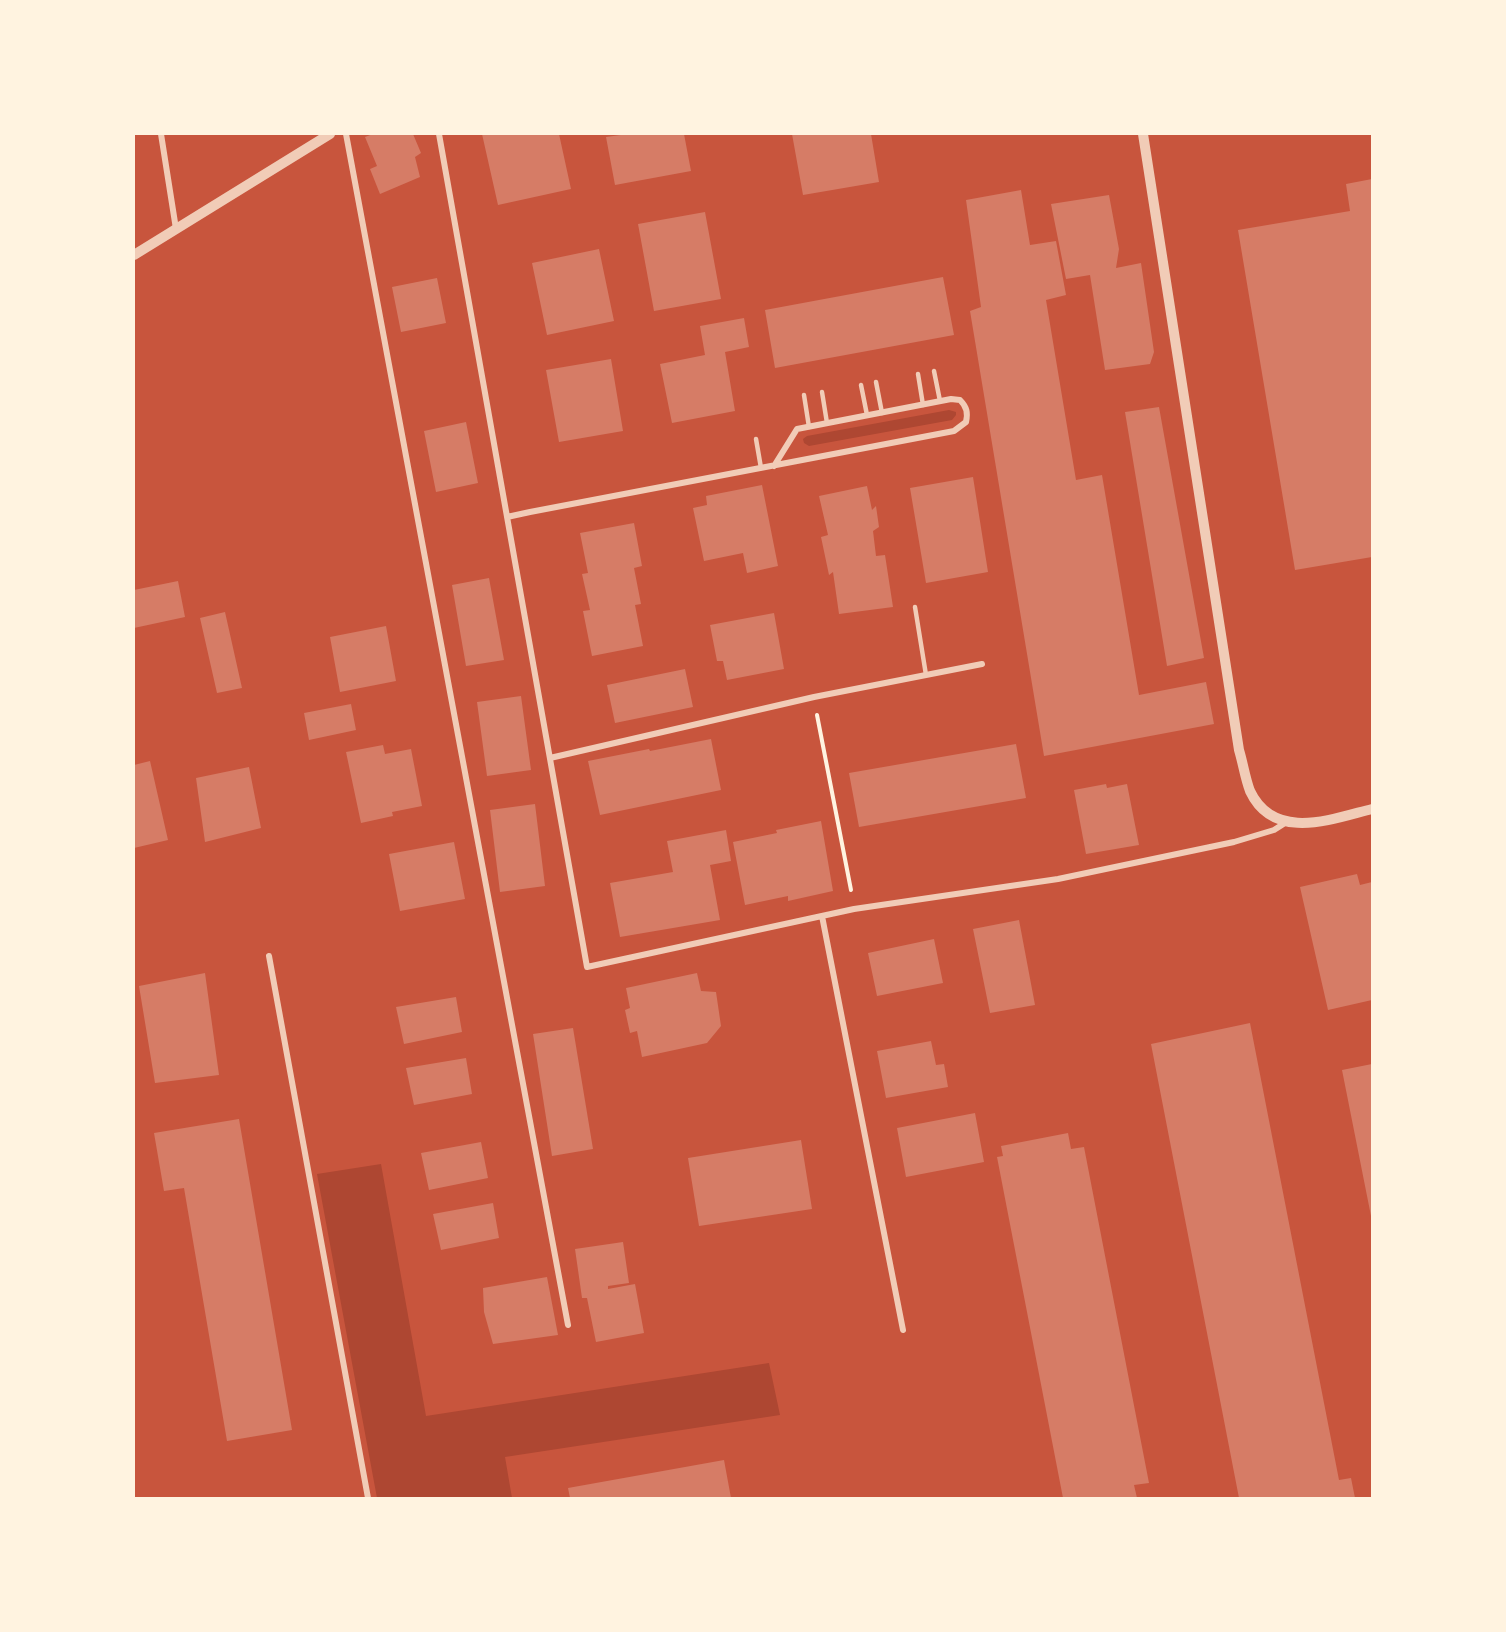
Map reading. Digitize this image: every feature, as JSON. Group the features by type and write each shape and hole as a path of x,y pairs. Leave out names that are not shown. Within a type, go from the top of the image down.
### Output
{"street":[{"path":"161,134 176,229"},
{"path":"134,255 330,134"},
{"path":"346,134 568,1324"},
{"path":"439,134 587,967 855,909 1058,879 1234,842 1274,830 1285,823"},
{"path":"1143,134 1239,750 1251,792 1270,814 1285,823 1317,823 1372,809"},
{"path":"507,517 774,466 954,431 966,422 968,413 960,400 797,429 774,466"},
{"path":"550,758 814,697 982,664"},
{"path":"822,916 903,1330"},
{"path":"268,957 368,1498"}],"lane":[{"path":"934,371 940,402"},
{"path":"918,374 923,405"},
{"path":"876,382 882,413"},
{"path":"861,385 867,415"},
{"path":"822,392 827,423"},
{"path":"804,394 809,427"},
{"path":"756,439 761,468"},
{"path":"915,607 926,675"}],"path":[{"path":"814,697 855,909"}],"shaded area":[{"path":"949,410 956,412 952,420 809,446 804,443 803,439 807,436"},
{"path":"381,1164 426,1416 769,1363 780,1415 505,1457 512,1498 377,1498 317,1174"}],"building":[{"path":"373,134 413,134 421,153 415,157 420,177 380,194 370,169 377,166 365,137"},
{"path":"482,134 559,134 571,189 498,205"},
{"path":"628,134 684,134 691,171 615,185 606,137"},
{"path":"792,134 871,134 879,182 803,195"},
{"path":"1372,179 1372,557 1295,570 1238,230 1350,211 1346,184"},
{"path":"1021,190 1030,245 1056,241 1066,295 1046,300 1076,480 1102,475 1139,695 1206,682 1214,724 1044,756 970,311 981,307 966,200"},
{"path":"1109,195 1119,249 1116,268 1141,263 1154,352 1150,364 1105,370 1090,275 1066,279 1051,204"},
{"path":"705,212 721,299 654,311 638,224"},
{"path":"599,249 614,321 547,335 532,263"},
{"path":"943,277 954,335 775,368 765,310"},
{"path":"437,278 446,323 401,332 392,287"},
{"path":"744,318 749,347 725,352 735,411 672,423 660,364 705,355 700,326"},
{"path":"611,359 623,431 559,442 546,370"},
{"path":"1159,407 1204,658 1167,666 1125,412"},
{"path":"466,422 478,483 436,492 424,431"},
{"path":"973,477 988,572 926,583 910,488"},
{"path":"762,485 778,566 747,573 743,553 704,561 693,508 707,505 706,496"},
{"path":"867,486 872,510 876,506 879,527 873,531 876,556 885,555 893,607 839,614 833,572 829,575 821,537 828,535 819,496"},
{"path":"634,523 642,566 634,568 641,604 635,605 643,646 592,656 583,611 590,610 582,574 588,573 580,533"},
{"path":"489,578 504,660 466,666 452,585"},
{"path":"178,581 185,617 134,628 134,590"},
{"path":"225,612 242,688 217,693 200,618"},
{"path":"774,613 784,669 727,680 723,661 717,661 710,625"},
{"path":"386,626 396,681 340,692 330,637"},
{"path":"685,669 693,707 615,723 607,685"},
{"path":"521,696 531,770 487,776 477,702"},
{"path":"351,704 356,730 309,740 304,713"},
{"path":"711,739 721,790 600,815 588,761"},
{"path":"1016,744 1026,798 859,827 849,773"},
{"path":"383,745 385,754 411,749 422,806 392,812 393,816 361,823 346,752"},
{"path":"150,761 168,840 134,848 134,765"},
{"path":"249,767 261,828 205,842 196,778"},
{"path":"1106,784 1107,788 1127,784 1139,845 1086,854 1074,790"},
{"path":"535,804 545,886 500,892 490,810"},
{"path":"821,821 833,891 788,901 788,896 745,905 733,842"},
{"path":"726,830 731,861 710,865 720,920 620,937 610,883 673,872 667,841"},
{"path":"454,842 465,899 400,911 389,854"},
{"path":"1357,874 1360,885 1372,882 1372,1000 1328,1010 1300,887"},
{"path":"1019,920 1035,1005 990,1013 973,929"},
{"path":"934,939 943,983 877,996 868,953"},
{"path":"205,973 219,1075 155,1083 139,986"},
{"path":"697,973 701,991 716,992 721,1026 707,1043 642,1057 637,1031 630,1033 625,1010 630,1008 626,988"},
{"path":"456,997 462,1032 404,1044 396,1007"},
{"path":"1250,1023 1339,1480 1351,1478 1355,1498 1239,1498 1151,1044"},
{"path":"573,1028 593,1149 552,1156 533,1034"},
{"path":"931,1041 936,1065 944,1064 948,1087 886,1098 877,1051"},
{"path":"466,1058 472,1094 414,1105 406,1068"},
{"path":"1372,1064 1372,1216 1371,1216 1342,1070"},
{"path":"975,1113 984,1162 906,1177 897,1128"},
{"path":"239,1119 292,1430 227,1441 184,1188 164,1191 154,1133"},
{"path":"1068,1133 1071,1149 1084,1147 1149,1483 1134,1485 1137,1498 1063,1498 997,1157 1003,1156 1001,1146"},
{"path":"801,1140 812,1209 699,1226 688,1158"},
{"path":"481,1142 488,1178 429,1190 421,1153"},
{"path":"493,1203 499,1238 441,1250 433,1214"},
{"path":"623,1242 629,1283 608,1286 608,1289 635,1284 644,1333 596,1342 587,1298 582,1298 575,1249"},
{"path":"547,1277 558,1335 493,1344 484,1312 483,1288"},
{"path":"724,1460 731,1498 570,1498 568,1488"}]}
